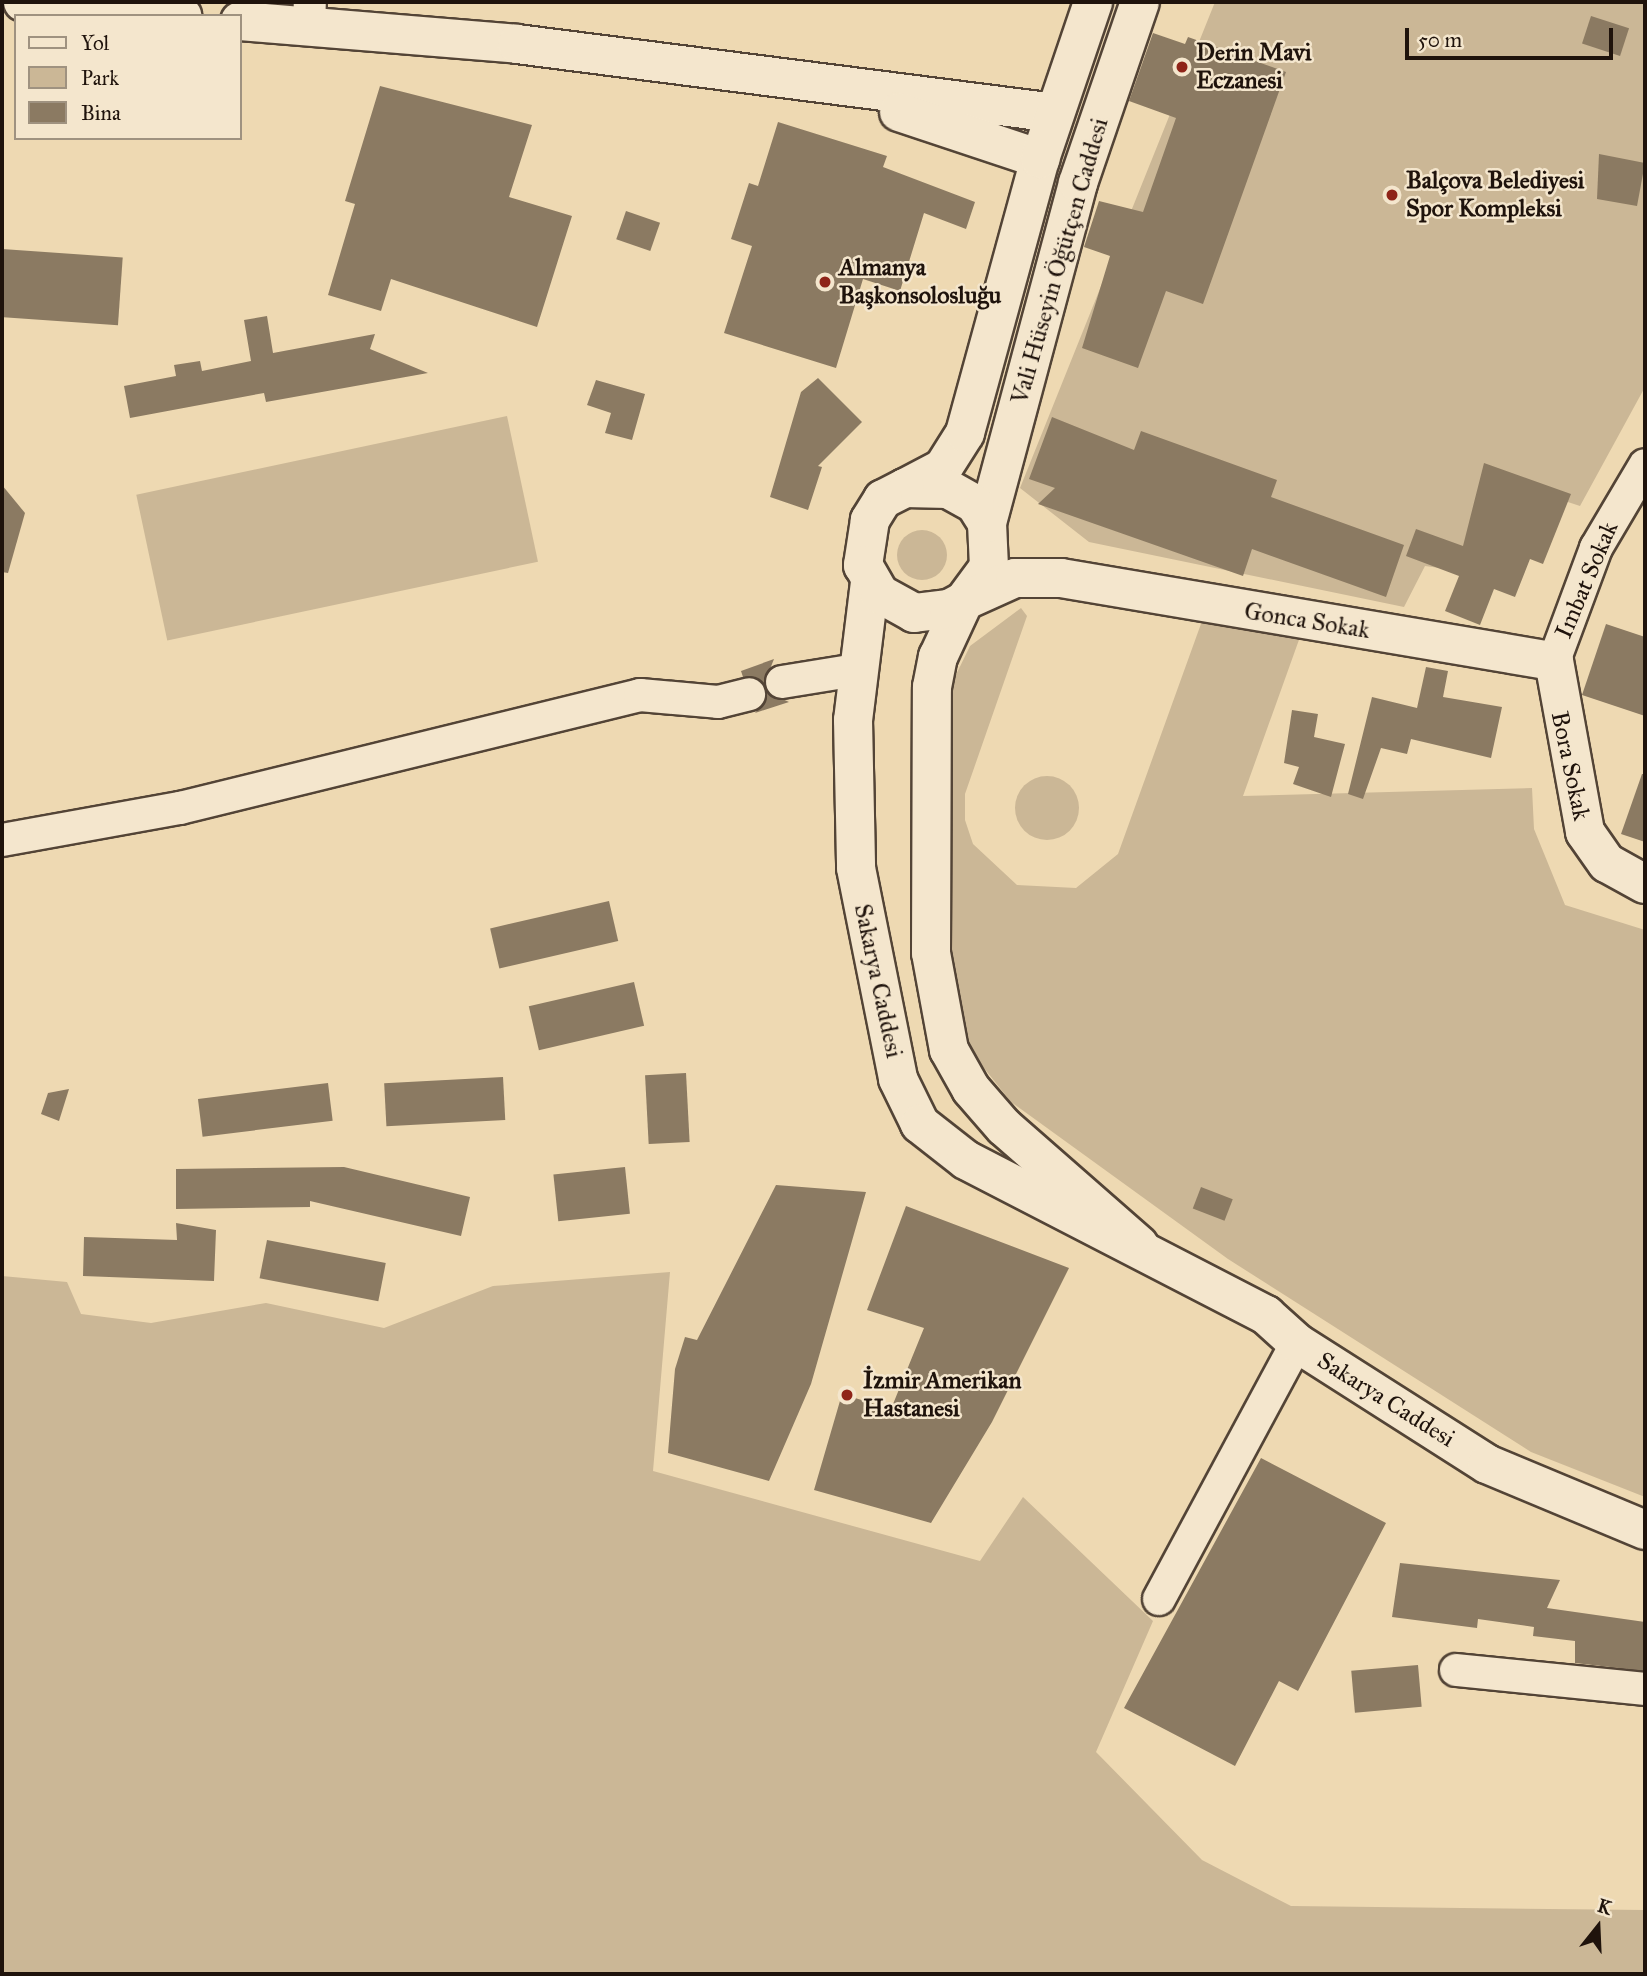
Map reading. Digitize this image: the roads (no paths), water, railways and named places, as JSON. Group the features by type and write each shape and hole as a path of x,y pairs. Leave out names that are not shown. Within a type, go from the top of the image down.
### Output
{"main road":[{"path":"23,2 158,14"},
{"name":"Vali Hüseyin Öğütçen Caddesi","path":"905,488 943,468 965,433 1040,159 1093,2"},
{"name":"Vali Hüseyin Öğütçen Caddesi","path":"987,523 1078,183 1140,2"},
{"path":"242,21 309,14 810,84 1055,113 1078,183"},
{"path":"810,84 1040,159"},
{"path":"928,486 964,496 987,523 1030,563 1061,578 1015,578 934,614 914,613 895,607 870,582 862,546 870,520 883,499 905,488 928,486"},
{"path":"964,601 989,567 987,523"},
{"name":"Gonca Sokak","path":"1061,578 1554,661"},
{"name":"Sakarya Caddesi","path":"870,582 856,670 856,868 866,943 907,1101 929,1133 966,1160 1139,1245 1266,1315 1297,1343 1487,1464 1645,1530"},
{"name":"Sakarya Caddesi","path":"964,601 938,657 932,687 928,888 940,1016 949,1049 996,1118 1139,1245"},
{"name":"Bora Sokak","path":"1554,661 1555,696 1585,832 1607,863 1645,884"}],"street":[{"name":"Imbat Sokak","path":"1554,661 1596,548 1645,465"},
{"path":"782,682 856,670"},
{"path":"2,840 180,808 640,695 718,702 749,694"},
{"path":"1159,1599 1297,1343"},
{"path":"1456,1670 1645,1689"}],"place":[{"name":"Derin Mavi Eczanesi","path":"1182,67"},
{"name":"Balçova Belediyesi Spor Kompleksi","path":"1392,195"},
{"name":"Almanya Başkonsolosluğu","path":"825,282"},
{"name":"İzmir Amerikan Hastanesi","path":"847,1395"}]}
